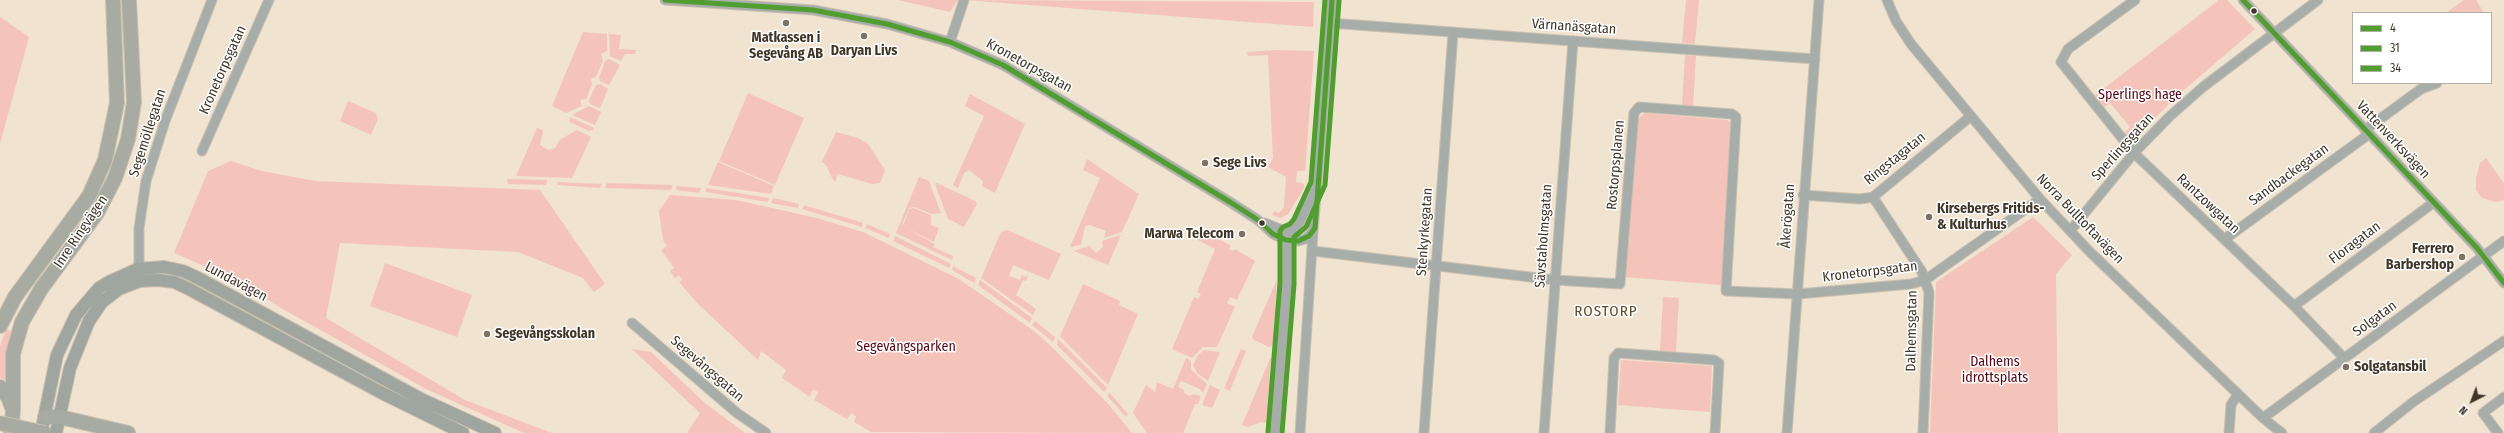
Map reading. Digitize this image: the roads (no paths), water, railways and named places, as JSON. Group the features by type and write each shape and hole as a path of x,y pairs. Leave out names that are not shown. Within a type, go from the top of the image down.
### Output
{"highway":[{"name":"Inre Ringvägen","path":"0,326 15,297 89,196 105,160 117,102 113,0"},
{"name":"Inre Ringvägen","path":"11,433 13,410 13,354 22,322 41,289 97,213 115,178 128,139 134,102 129,0"},
{"path":"0,387 8,397 13,410"},
{"path":"45,417 60,417 128,433"},
{"path":"0,423 45,433"}],"main road":[{"name":"Lundavägen","path":"56,433 70,368 89,321 110,294 139,275 164,267 183,271 421,398 495,433"},
{"name":"Lundavägen","path":"42,433 57,355 76,314 99,288 126,273 174,282 189,289 382,393 463,433"}],"street":[{"name":"Segemöllegatan","path":"139,275 139,228 146,181 165,121 212,0"},
{"name":"Kronetorpsgatan","path":"202,151 269,0"},
{"name":"Kronetorpsgatan","path":"665,0 737,2 813,10 887,24 950,42 1012,71 1258,220 1273,234 1287,236"},
{"path":"950,42 964,0"},
{"path":"1300,433 1313,251 1313,232 1332,0"},
{"name":"Åkerögatan","path":"1787,433 1819,0"},
{"name":"Norra Bulltoftavägen","path":"1887,0 1896,21 1911,44 2040,199 2070,231 2262,418 2282,433"},
{"name":"Rantzowgatan","path":"2135,0 2068,49 2061,62 2134,153 2294,306 2344,358"},
{"name":"Vattenverksvägen","path":"2243,0 2484,257 2504,283"},
{"name":"Sperlingsgatan","path":"2070,231 2134,153 2203,86 2273,32 2318,0"},
{"name":"Värnanäsgatan","path":"1330,23 1815,58"},
{"name":"Stenkyrkegatan","path":"1424,433 1438,266 1453,33"},
{"name":"Sävstaholmsgatan","path":"1544,433 1573,41"},
{"name":"Sandbackegatan","path":"2225,239 2367,132 2421,89 2434,84"},
{"name":"Rostorpsplanen","path":"1555,280 1620,284 1634,114 1639,107 1732,114 1736,117 1726,291"},
{"name":"Ringstagatan","path":"1804,196 1860,199 1873,197 1971,116"},
{"path":"1275,433 1287,283 1287,236 1300,223 1318,184"},
{"name":"Dalhemsgatan","path":"1873,197 1925,280 1929,292 1923,433"},
{"name":"Kronetorpsgatan","path":"1726,291 1798,294 1911,284 1925,280 2040,199"},
{"name":"Floragatan","path":"2294,306 2433,203"},
{"path":"1300,223 1313,232"},
{"path":"1287,236 1305,239 1313,232"},
{"name":"Solgatan","path":"2262,418 2504,241"},
{"path":"1313,251 1555,280"},
{"name":"Segevångsgatan","path":"632,323 737,413 766,433"},
{"path":"2374,433 2413,402 2504,341"},
{"path":"1610,433 1616,354 1714,360 1719,363 1715,433"},
{"path":"2229,433 2231,405 2238,394"},
{"path":"2498,433 2483,413 2504,397"}],"place":[{"name":"Matkassen i Segevång AB","path":"786,23"},
{"name":"Daryan Livs","path":"864,36"},
{"name":"Sege Livs","path":"1205,163"},
{"name":"Kirsebergs Fritids- & Kulturhus","path":"1929,217"},
{"name":"Marwa Telecom","path":"1242,234"},
{"name":"Ferrero Barbershop","path":"2462,257"},
{"name":"Segevångsskolan","path":"487,334"},
{"name":"Solgatansbil","path":"2346,367"}],"district":[{"name":"ROSTORP","path":"1606,312"}],"park label":[{"name":"Sperlings hage","path":"2140,95"},
{"name":"Segevångsparken","path":"906,347"},
{"name":"Dalhems idrottsplats","path":"1995,370"}]}
